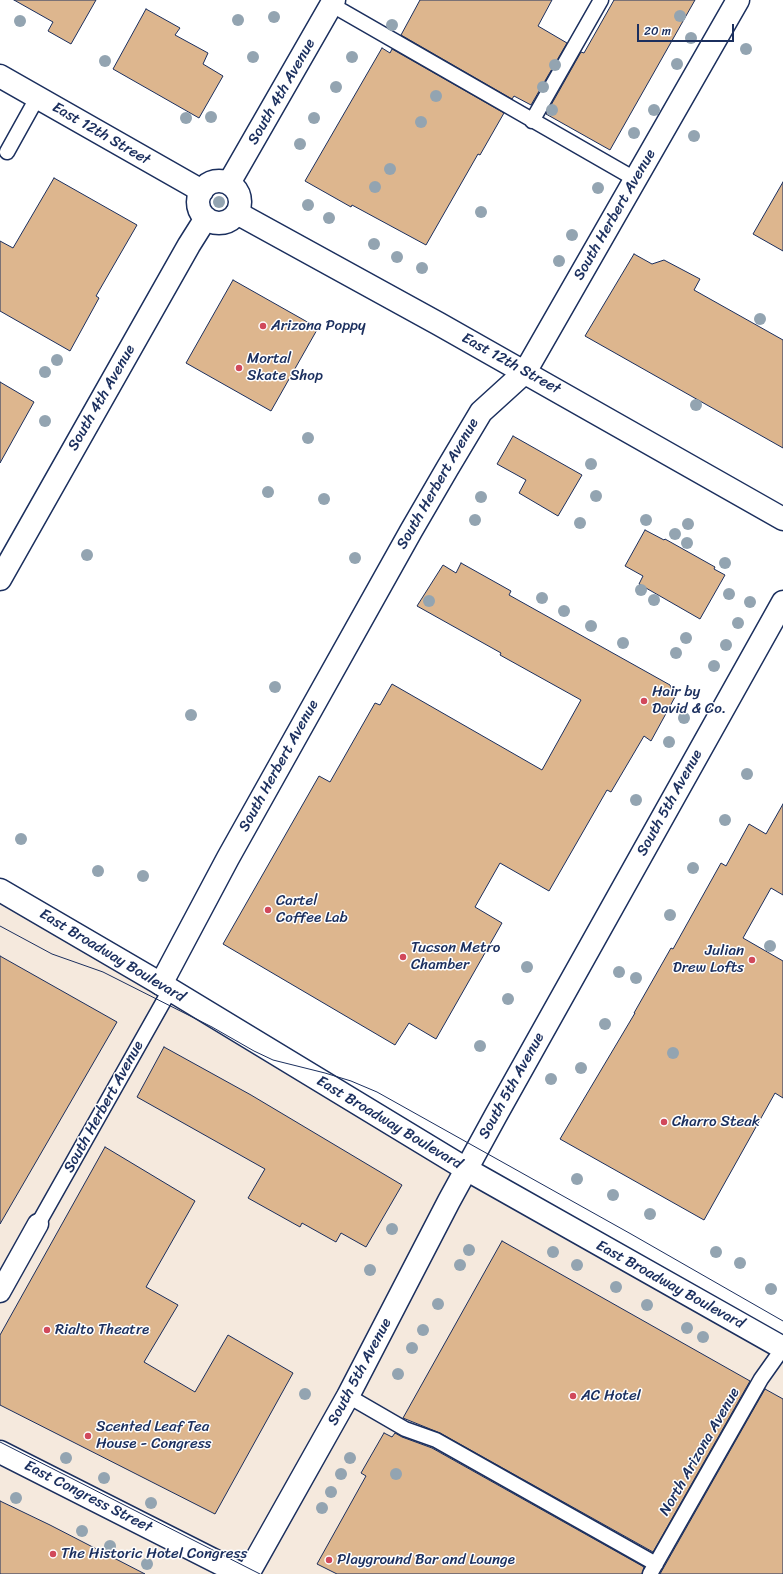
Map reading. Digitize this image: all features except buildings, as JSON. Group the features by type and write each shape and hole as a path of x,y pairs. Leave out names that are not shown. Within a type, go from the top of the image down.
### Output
{"street":[{"name":"South Herbert Avenue","path":"166,987 236,844 411,531 480,412 525,372 738,0"},
{"name":"South 4th Avenue","path":"229,183 333,2"},
{"name":"East 12th Street","path":"0,76 202,190"},
{"path":"216,181 229,183 238,193 240,200 237,213 226,221 212,222 206,218 199,207 198,200 202,190 209,183 216,181"},
{"name":"East 12th Street","path":"237,213 525,372 783,519"},
{"name":"South 4th Avenue","path":"0,579 185,252 206,218"},
{"name":"South 5th Avenue","path":"248,1574 348,1396 466,1169 783,602"},
{"name":"East Broadway Boulevard","path":"0,890 166,987 466,1169 783,1348"},
{"path":"0,1292 38,1224"},
{"name":"East Congress Street","path":"0,1452 241,1574"}],"lane":[{"path":"532,121 601,0"},
{"path":"333,2 532,121 635,179"},
{"path":"7,152 37,98"},
{"name":"South Herbert Avenue","path":"38,1224 166,987"},
{"name":"North Arizona Avenue","path":"653,1569 761,1379 783,1348"},
{"path":"348,1396 405,1429 436,1440 629,1543 653,1569"}],"shaded area":[{"path":"0,890 783,1343 783,1574 0,1574"}],"tram line":[{"path":"0,926 52,954 103,972 212,1027 273,1060 325,1073 351,1081 377,1092 783,1321"},
{"path":"0,1442 260,1574"}],"place":[{"name":"Arizona Poppy","path":"263,326"},
{"name":"Mortal Skate Shop","path":"239,368"},
{"name":"Hair by David & Co.","path":"644,701"},
{"name":"Cartel Coffee Lab","path":"268,910"},
{"name":"Tucson Metro Chamber","path":"403,957"},
{"name":"Julian Drew Lofts","path":"752,960"},
{"name":"Charro Steak","path":"664,1122"},
{"name":"Rialto Theatre","path":"47,1330"},
{"name":"AC Hotel","path":"573,1396"},
{"name":"Scented Leaf Tea House - Congress","path":"88,1436"},
{"name":"The Historic Hotel Congress","path":"53,1554"},
{"name":"Playground Bar and Lounge","path":"329,1560"}]}
